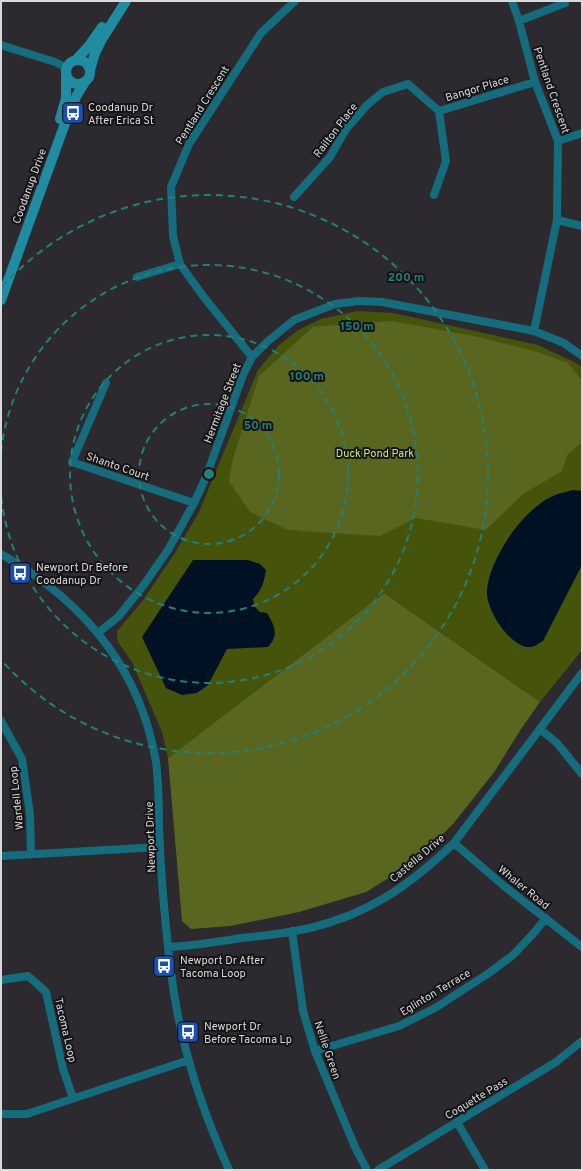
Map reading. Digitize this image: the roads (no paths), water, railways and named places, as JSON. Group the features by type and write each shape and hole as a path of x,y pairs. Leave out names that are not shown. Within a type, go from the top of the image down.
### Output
{"main road":[{"path":"118,1 88,47 76,60 72,61 67,72 71,82 75,84 84,82 89,78 95,53 126,1"},
{"path":"76,60 87,63 90,70"},
{"name":"Coodanup Drive","path":"1,280 64,108 67,72"},
{"name":"Coodanup Drive","path":"1,300 71,107 84,82"}],"street":[{"name":"Pentland Crescent","path":"252,357 203,296 180,264 173,236 172,187 189,144 261,34 296,1"},
{"name":"Pentland Crescent","path":"512,1 519,21 535,82 558,141 557,220 534,331"},
{"path":"519,21 565,3"},
{"path":"1,45 67,72"},
{"name":"Bangor Place","path":"434,195 446,161 439,111 535,82"},
{"name":"Railton Place","path":"294,197 330,157 346,129 357,115 383,92 408,84 439,111"},
{"path":"558,141 582,133"},
{"path":"557,220 582,226"},
{"path":"137,277 180,264"},
{"name":"Hermitage Street","path":"98,634 118,617 139,591 168,550 194,503 206,477 243,376 252,357 268,341 294,320 335,304 359,301 382,302 534,331 564,343 582,356"},
{"name":"Shanto Court","path":"106,383 72,462 194,503"},
{"name":"Newport Drive","path":"1,554 46,583 78,610 98,634 127,677 139,702 150,735 156,763 159,791 160,847 168,947 175,996 189,1060 218,1146 229,1170"},
{"name":"Castella Drive","path":"168,947 292,932 329,923 374,904 398,890 433,863 454,843 582,673"},
{"name":"Wardell Loop","path":"1,721 22,759 30,814 31,854"},
{"path":"540,729 558,743 582,774"},
{"name":"Whaler Road","path":"454,843 504,886 582,947"},
{"path":"1,856 160,847"},
{"name":"Eglinton Terrace","path":"315,1051 399,1026 435,1008 513,954 546,918"},
{"name":"Nellie Green","path":"292,932 303,1010 315,1051 366,1170"},
{"name":"Tacoma Loop","path":"1,980 28,976 46,992 63,1069 73,1098"},
{"name":"Coquette Pass","path":"378,1170 556,1062 582,1041"},
{"path":"1,1114 27,1114 189,1060"},
{"path":"457,1122 485,1170"}],"water":[{"path":"573,490 582,491 582,565 543,641 532,647 522,646 507,634 494,616 487,598 489,577 501,550 510,536 530,512 542,502 553,496"},
{"path":"193,560 248,560 260,564 266,570 262,586 253,599 254,606 260,612 267,613 274,627 275,635 268,647 227,649 208,685 197,693 182,695 166,688 142,637"}],"place":[{"name":"Coodanup Dr After Erica St","path":"73,113"},
{"name":"Newport Dr Before Coodanup Dr","path":"20,573"},
{"name":"Newport Dr After Tacoma Loop","path":"164,966"},
{"name":"Newport Dr Before Tacoma Lp","path":"188,1032"}],"park label":[{"name":"Duck Pond Park","path":"375,453"}]}
